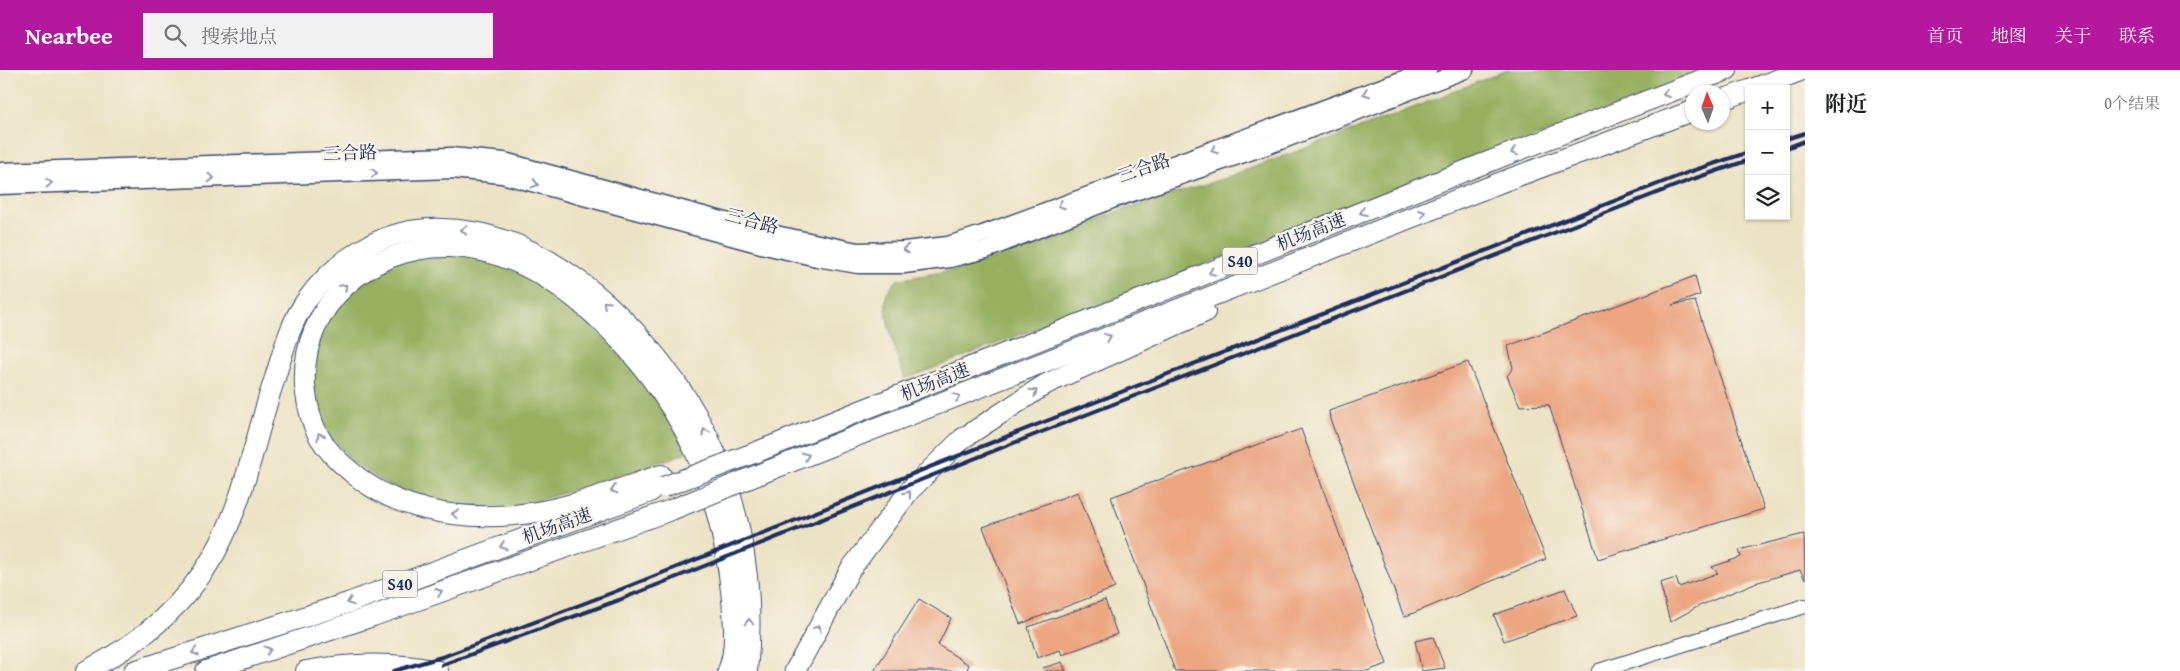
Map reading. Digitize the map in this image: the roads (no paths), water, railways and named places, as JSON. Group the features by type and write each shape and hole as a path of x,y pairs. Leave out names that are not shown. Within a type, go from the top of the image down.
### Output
{"highway":[{"name":"机场高速","path":"134,671 348,603 662,481 754,453 1475,167 1727,70"},
{"path":"1761,85 1803,70"},
{"path":"1730,97 1745,91"},
{"name":"机场高速","path":"206,671 372,616 670,510 1499,183 1685,114"},
{"path":"86,671 113,658 138,641 161,621 186,593 214,554 243,484 284,350 295,321 306,301 346,259 368,245 390,236 413,230 441,228 475,231 502,238 564,270 597,296 634,331 668,370 710,440 737,518 745,558 749,605 748,671"},
{"path":"794,671 850,570 910,490 962,439 1046,384 1383,229"},
{"path":"662,481 563,506 517,515 476,517 428,511 388,496 360,480 336,459 320,438 306,397 305,376 307,351 316,327 326,308 342,288 359,273 383,260 407,252 428,248 450,246 479,250 508,259 534,271 568,294 606,326 641,364 673,410 708,480 717,510 728,563 734,618 732,661 728,671"},
{"path":"306,671 335,666 380,665 438,671"}],"main road":[{"name":"三合路","path":"0,172 433,157 495,160 817,244 857,251 904,250 948,245 983,234 1428,70"},
{"name":"三合路","path":"0,186 452,170 502,175 765,246 817,258 858,265 904,265 950,259 986,250 1112,200 1278,142 1465,70"}],"street":[{"path":"1599,671 1805,606"}],"railway":[{"path":"1790,138 1805,133"},
{"path":"1790,147 1805,141"},
{"path":"394,671 445,656 614,592 1036,425 1689,172 1745,153"},
{"path":"442,665 619,600 1039,433 1693,179 1745,161"}]}
